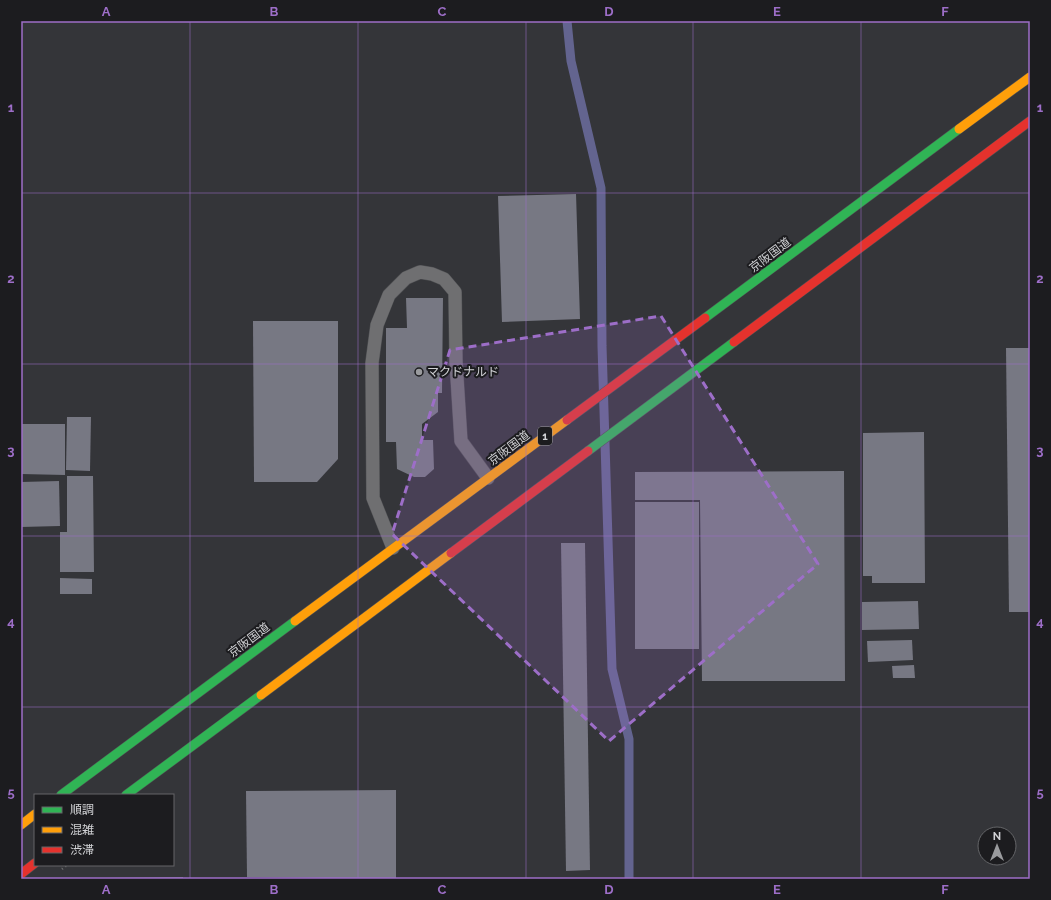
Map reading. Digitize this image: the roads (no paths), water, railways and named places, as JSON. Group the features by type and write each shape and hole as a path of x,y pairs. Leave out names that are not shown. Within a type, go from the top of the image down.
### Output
{"highway":[{"name":"京阪国道","path":"62,794 1030,77"},
{"path":"127,794 1030,121"},
{"path":"21,825 34,815"},
{"path":"21,874 34,864"}],"lane":[{"path":"393,548 373,498 372,363 378,325 389,296 406,278 420,272 432,274 444,279 455,292 456,362 461,441 488,478"}],"waterway":[{"path":"567,21 571,61 601,188 602,346 612,669 629,739 629,879"}],"place":[{"name":"マクドナルド","path":"419,372"}]}
